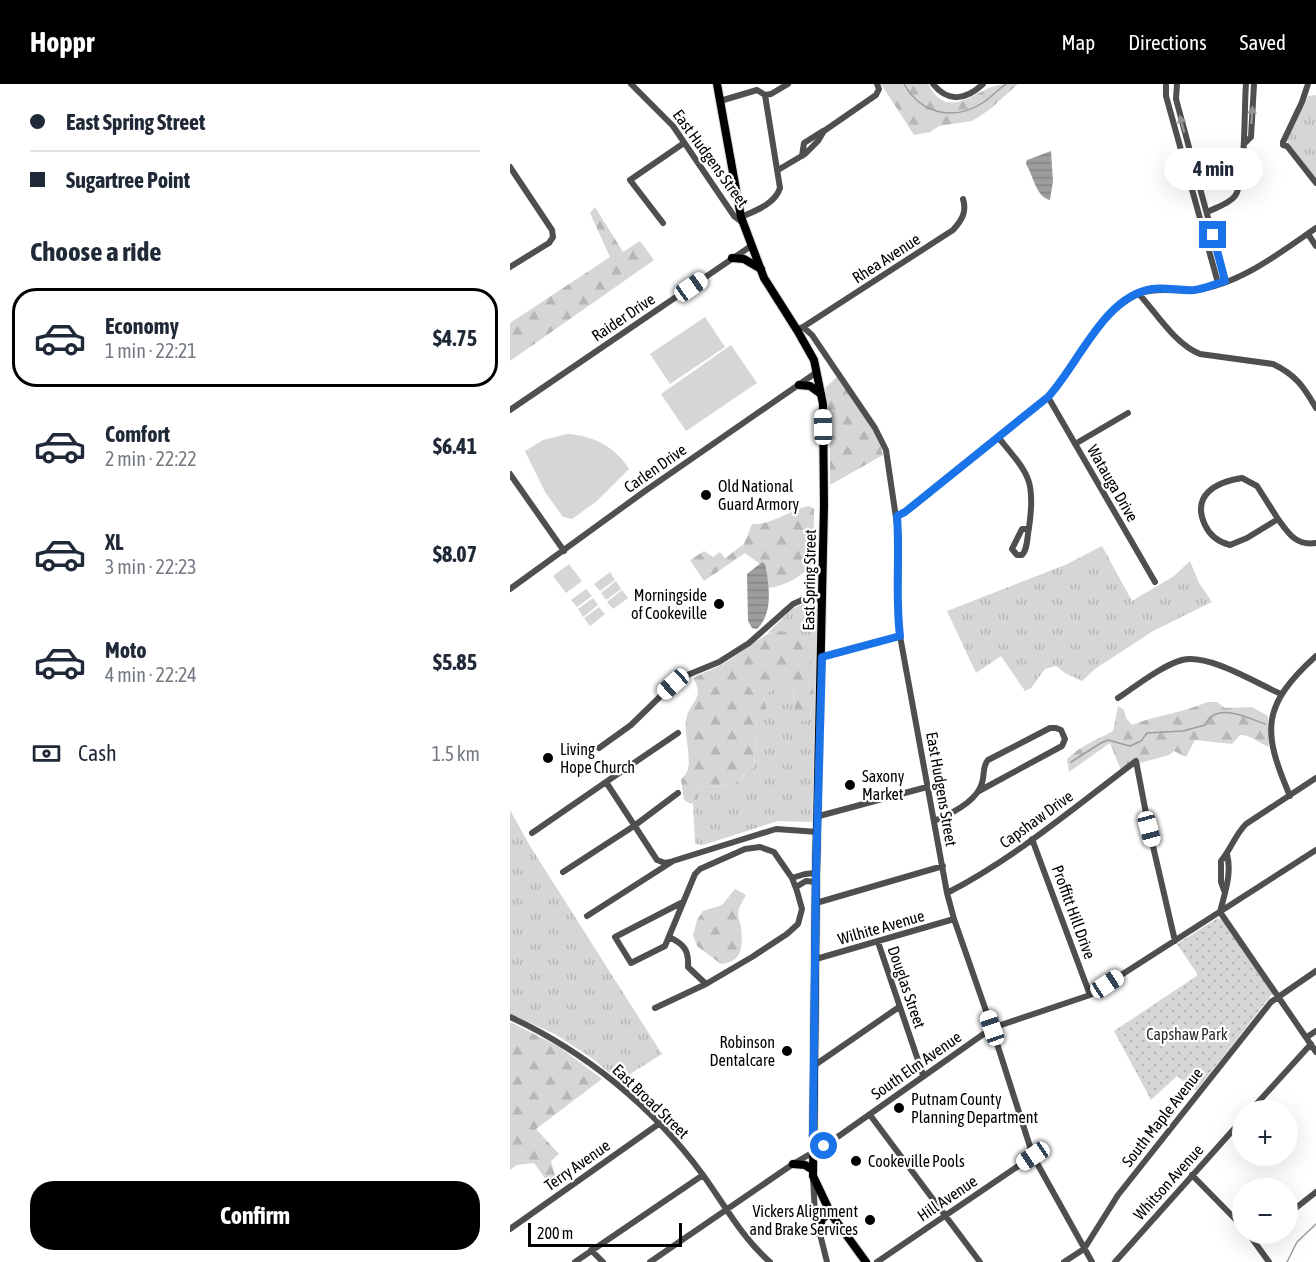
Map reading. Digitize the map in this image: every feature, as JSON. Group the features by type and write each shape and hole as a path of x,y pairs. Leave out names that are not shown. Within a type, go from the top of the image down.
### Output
{"main road":[{"name":"East Spring Street","path":"717,84 742,219 750,246 774,294 800,328 814,360 821,394 824,506 816,878 813,1173 830,1212 866,1262"},
{"path":"732,258 744,260 760,269"},
{"path":"799,385 810,386 821,394"},
{"path":"813,1136 829,1143"},
{"path":"793,1164 805,1165 813,1173"},
{"path":"818,1232 822,1219 830,1212"}],"street":[{"name":"East Hudgens Street","path":"632,84 661,112 734,216 742,219"},
{"path":"720,102 757,90 765,95 771,94 788,84"},
{"path":"778,170 802,156 818,141 824,131 876,95 879,89 877,84"},
{"path":"933,84 941,93 956,98 971,93 983,84"},
{"path":"1166,84 1166,96 1218,284"},
{"path":"1177,84 1176,99 1225,281"},
{"path":"1207,212 1235,196 1240,179 1244,144 1246,84"},
{"path":"1244,144 1251,137 1254,84"},
{"path":"1308,84 1283,145 1287,146 1316,183"},
{"path":"742,219 778,194 780,188 765,95"},
{"path":"663,223 630,180 684,143"},
{"path":"510,167 552,230 553,237 549,243 510,267"},
{"name":"Rhea Avenue","path":"800,328 953,230 964,215 966,207 963,199"},
{"path":"897,516 905,512 1048,397 1059,386 1107,317 1129,298 1151,289 1196,290 1218,284 1258,267 1316,228"},
{"path":"1308,234 1316,246"},
{"name":"Raider Drive","path":"510,410 750,246"},
{"path":"1139,294 1176,336 1193,351 1223,358 1260,361 1276,366 1303,385 1316,408"},
{"name":"East Hudgens Street","path":"800,328 812,335 879,435 886,450 897,516 900,636 947,893 1033,1156 1092,1262"},
{"name":"Carlen Drive","path":"510,589 652,486 817,372"},
{"name":"Watauga Drive","path":"1048,397 1155,582"},
{"path":"1075,444 1128,413"},
{"path":"998,437 1022,466 1029,479 1032,493 1028,529"},
{"path":"510,474 564,551"},
{"path":"1278,519 1247,538 1230,545 1222,542 1208,530 1200,511 1202,500 1208,491 1218,484 1242,478 1257,486 1291,538 1299,543 1316,543"},
{"path":"599,748 631,725 673,684 685,676 719,662 749,644 793,604 802,600 823,599"},
{"path":"822,657 900,636"},
{"path":"1290,796 1278,769 1272,745 1270,727 1272,711 1281,694 1316,656"},
{"path":"1118,698 1169,666 1181,660 1191,659 1213,664 1281,694"},
{"path":"934,821 955,811 979,791 1062,746 1065,739 1064,734 1056,728 1050,728 988,760 984,767 979,791"},
{"path":"532,833 678,733"},
{"name":"Capshaw Drive","path":"947,893 969,882 1032,839 1136,761 1175,941"},
{"path":"1316,778 1246,824 1237,833 1221,861 1220,870 1225,893 1220,912 1316,1052"},
{"path":"606,782 657,860 665,863 776,829 818,832"},
{"path":"819,816 927,787"},
{"path":"563,872 634,826 678,793"},
{"name":"Proffitt Hill Drive","path":"1032,839 1090,995"},
{"path":"655,1008 706,984 787,934 798,924 802,909 792,878 774,852 760,848 745,849 706,865 695,874 669,937 664,946 631,963 615,937 683,902"},
{"name":"South Elm Avenue","path":"650,1262 793,1164 829,1143 992,1028 1090,995 1316,850"},
{"path":"586,916 673,861"},
{"path":"816,903 943,866"},
{"path":"792,878 805,873 816,878"},
{"path":"795,887 816,878"},
{"name":"Wilhite Avenue","path":"816,959 954,920"},
{"path":"669,937 682,944 688,956 688,967 706,984"},
{"name":"Douglas Street","path":"878,942 923,1075"},
{"name":"South Maple Avenue","path":"1064,1262 1084,1249 1118,1195 1271,1002 1316,971"},
{"path":"815,1065 899,1007"},
{"name":"East Broad Street","path":"510,1017 557,1040 584,1058 660,1123 703,1175 752,1244 770,1262"},
{"path":"1307,1036 1316,1031"},
{"path":"1260,1100 1311,1044"},
{"path":"870,1114 980,1262"},
{"name":"Terry Avenue","path":"510,1229 660,1123"},
{"name":"Whitson Avenue","path":"1115,1262 1232,1131"},
{"name":"Hill Avenue","path":"877,1262 1033,1156"},
{"path":"813,1173 818,1232 827,1262"},
{"path":"575,1262 703,1175"},
{"path":"1192,1175 1232,1216"},
{"path":"1298,1206 1316,1192"},
{"path":"1257,1244 1265,1260"},
{"path":"591,1250 603,1262"}],"green space":[{"path":"881,84 928,84 936,95 952,103 998,85 1018,84 989,110 972,121 939,126 930,132 914,135"},
{"path":"1316,95 1316,115 1304,119 1297,118 1308,96"},
{"path":"1316,115 1316,179 1286,140 1297,118"},
{"path":"595,207 623,252 640,241 654,260 510,361 510,323 610,257 590,213"},
{"path":"705,317 725,347 670,384 650,354"},
{"path":"731,345 757,383 686,431 661,394"},
{"path":"837,377 876,435 883,455 830,485 830,422 825,388"},
{"path":"567,434 585,437 602,444 617,454 629,469 597,501 572,519 563,517 545,492 525,451 543,440"},
{"path":"809,506 814,509 813,565 788,583 769,588 762,562 760,564 745,553 704,581 690,560 704,551 713,557 720,552 725,558 744,544 752,524 774,520"},
{"path":"1102,546 1132,601 1174,576 1190,561 1199,583 1212,602 1153,631 1095,669 1082,681 1056,666 1045,669 1031,688 1025,691 1001,656 976,673 947,611 1065,565"},
{"path":"569,564 582,581 566,593 553,576"},
{"path":"610,572 615,580 600,591 594,584"},
{"path":"616,581 621,589 606,600 601,593"},
{"path":"586,589 592,596 577,607 571,600"},
{"path":"622,590 628,598 613,609 607,602"},
{"path":"593,598 598,605 583,617 578,609"},
{"path":"808,602 815,603 818,611 812,822 778,821 703,845 695,844 693,803 698,799 699,789 733,785 754,766 757,720 767,712 764,696 776,685 787,685 793,691 794,703 811,716 809,639 776,631 768,633 792,609"},
{"path":"599,607 605,614 590,626 584,618"},
{"path":"776,631 790,632 809,638 813,704 808,721 800,721 795,713 793,691 787,685 776,685 764,696 767,712 765,717 757,720 754,766 733,785 699,789 698,799 691,804 684,800 681,780 689,763 686,720 698,691 693,678 724,663"},
{"path":"1207,702 1217,702 1225,708 1252,707 1268,716 1269,747 1244,735 1240,735 1232,744 1195,740 1186,757 1174,751 1169,755 1140,763 1136,758 1121,770 1110,743 1069,772 1067,759 1072,754 1113,731 1118,706 1124,710 1126,718 1132,725"},
{"path":"510,810 530,846 662,1054 619,1081 593,1059 555,1034 510,1014"},
{"path":"735,889 746,895 738,913 742,940 740,952 734,960 721,964 697,946 693,935 697,920 703,911 722,905"},
{"name":"Capshaw Park","path":"1218,918 1223,921 1273,993 1196,1091 1177,1076 1151,1100 1114,1031 1198,975 1177,944"},
{"path":"510,1022 558,1046 602,1079 536,1129 559,1154 551,1161 557,1183 552,1188 534,1163 517,1165 510,1170"}],"shaded area":[{"path":"1051,151 1053,181 1050,200 1041,195 1026,164 1027,160"},
{"path":"762,562 765,564 769,598 766,615 757,629 752,628 748,621 747,574"}],"waterway":[{"path":"904,84 919,102 939,112 950,113 973,108 1006,84"},
{"path":"1071,762 1108,740 1130,746 1141,741 1147,733 1183,731 1205,725 1216,714 1232,713 1265,724"},
{"path":"1287,1262 1297,1242 1316,1224"}],"place":[{"name":"Old National Guard Armory","path":"706,495"},
{"name":"Morningside of Cookeville","path":"719,604"},
{"name":"Living Hope Church","path":"548,758"},
{"name":"Saxony Market","path":"850,785"},
{"name":"Robinson Dentalcare","path":"787,1051"},
{"name":"Putnam County Planning Department","path":"899,1108"},
{"name":"Cookeville Pools","path":"856,1161"},
{"name":"Vickers Alignment and Brake Services","path":"870,1220"}],"route":[{"path":"824,1146 829,1143 813,1136 816,873 822,657 900,636 897,516 905,512 1048,397 1059,386 1107,317 1129,298 1151,289 1196,290 1225,281 1213,235"}]}
